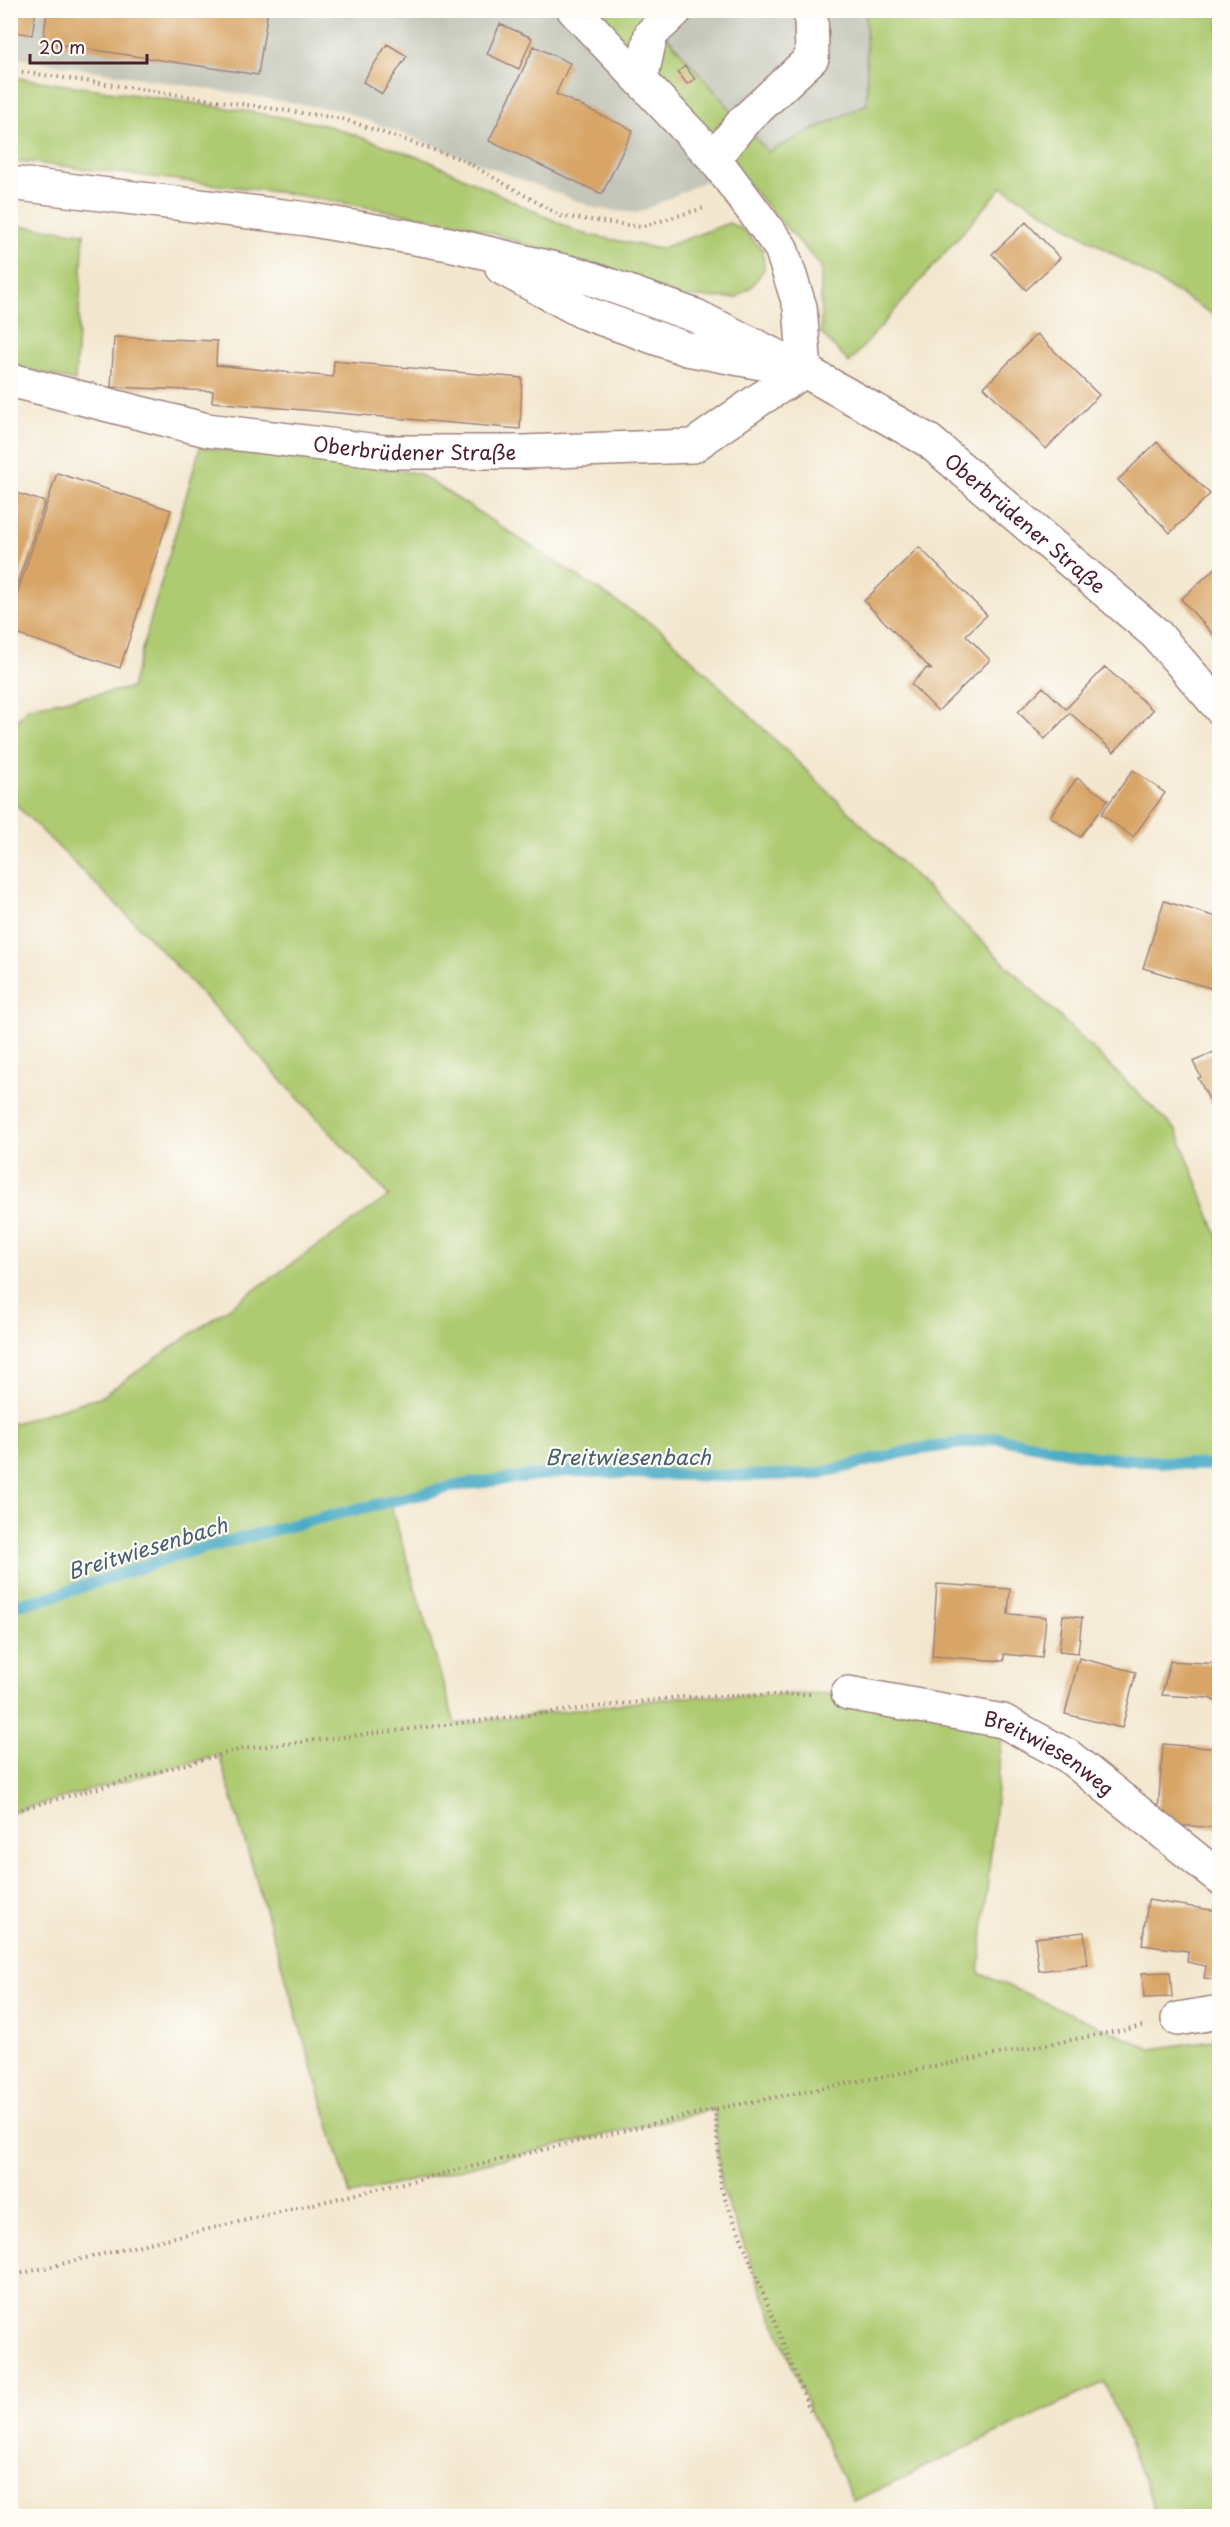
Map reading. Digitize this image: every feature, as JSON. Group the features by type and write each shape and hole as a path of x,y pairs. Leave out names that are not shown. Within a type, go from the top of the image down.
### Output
{"street":[{"path":"574,10 714,158 781,248 800,307 805,371"},
{"path":"641,80 651,34 676,10"},
{"path":"714,158 743,122 812,58 811,10"},
{"name":"Oberbrüdener Straße","path":"10,183 307,219 464,248 583,312 687,349 805,371 929,441 1156,634 1220,708"},
{"name":"Oberbrüdener Straße","path":"10,380 207,430 386,452 524,452 693,446 805,371"},
{"name":"Breitwiesenweg","path":"848,1693 1003,1721 1068,1756 1220,1878"},
{"path":"1178,2019 1220,2012"}],"path":[{"path":"10,70 343,119 463,160 561,216 641,227 689,214 741,195"},
{"path":"10,1812 242,1749 680,1697 848,1693"},
{"path":"10,2276 715,2109 1178,2019"},
{"path":"715,2109 721,2188 811,2413"}],"shaded area":[{"path":"10,11 866,11 867,104 638,213 598,209 343,111 11,57"}],"green space":[{"path":"592,11 645,11 768,152 867,104 866,11 1219,11 1219,318 1002,187 849,363 821,333 821,266"},
{"path":"11,77 234,109 326,125 429,161 580,233 659,249 729,223 742,229 763,250 764,269 752,286 736,298 681,297 468,225 286,193 11,160"},
{"path":"11,225 84,233 75,381 11,365"},
{"path":"200,447 418,473 664,632 1177,1131 1219,1240 1219,1464 1203,1465 1095,1457 997,1438 913,1450 816,1474 719,1476 568,1471 460,1485 390,1502 455,1724 680,1697 848,1693 1005,1706 979,1973 1151,2049 1219,2039 1219,2516 1139,2516 1155,2509 1105,2382 854,2501 811,2413 721,2188 714,2109 350,2195 219,1755 11,1812 11,1424 102,1396 389,1196 147,935 11,800 11,728 28,707 131,688"}],"building":[{"path":"11,10 36,10 32,35 10,31"},
{"path":"47,10 268,10 258,75 43,42"},
{"path":"500,24 532,38 519,69 487,54"},
{"path":"387,44 407,56 382,94 363,82"},
{"path":"534,46 570,63 556,94 633,130 602,194 489,141"},
{"path":"685,66 695,79 687,84 678,72"},
{"path":"1026,222 1060,258 1026,290 992,254"},
{"path":"1037,334 1099,395 1046,449 984,387"},
{"path":"114,337 217,341 216,365 333,377 334,361 522,378 520,429 212,402 213,391 111,387"},
{"path":"1157,442 1210,494 1170,533 1118,480"},
{"path":"57,473 171,510 120,668 10,632 10,615"},
{"path":"10,491 45,502 11,602 10,602"},
{"path":"919,547 987,615 966,635 990,660 938,711 911,684 927,668 932,670 864,601"},
{"path":"1220,564 1220,642 1181,599"},
{"path":"1105,667 1153,710 1114,752 1070,713 1045,739 1018,712 1043,687 1066,709"},
{"path":"1133,770 1165,793 1133,837 1101,814"},
{"path":"1077,778 1108,800 1080,837 1050,816"},
{"path":"1164,901 1220,918 1220,991 1143,968"},
{"path":"1220,1049 1220,1112 1215,1103 1212,1105 1198,1078 1201,1077 1193,1062"},
{"path":"937,1584 1010,1589 1008,1614 1046,1617 1042,1658 1004,1654 1004,1661 932,1656"},
{"path":"1063,1615 1082,1618 1078,1653 1059,1651"},
{"path":"1079,1658 1136,1672 1122,1728 1065,1714"},
{"path":"1170,1661 1220,1664 1220,1704 1209,1698 1162,1695"},
{"path":"1163,1744 1220,1749 1220,1828 1157,1824"},
{"path":"1148,1900 1218,1911 1216,1923 1220,1923 1220,1980 1204,1978 1206,1966 1187,1962 1188,1951 1142,1945"},
{"path":"1084,1932 1088,1965 1039,1971 1035,1938"},
{"path":"1170,1972 1172,1997 1144,1998 1142,1973"},
{"path":"1220,2076 1220,2094 1214,2095 1211,2077"}],"waterway":[{"name":"Breitwiesenbach","path":"10,1605 44,1599 185,1553 328,1516 460,1485 568,1471 719,1476 816,1474 913,1450 997,1438 1095,1457 1203,1465 1220,1464"}]}
